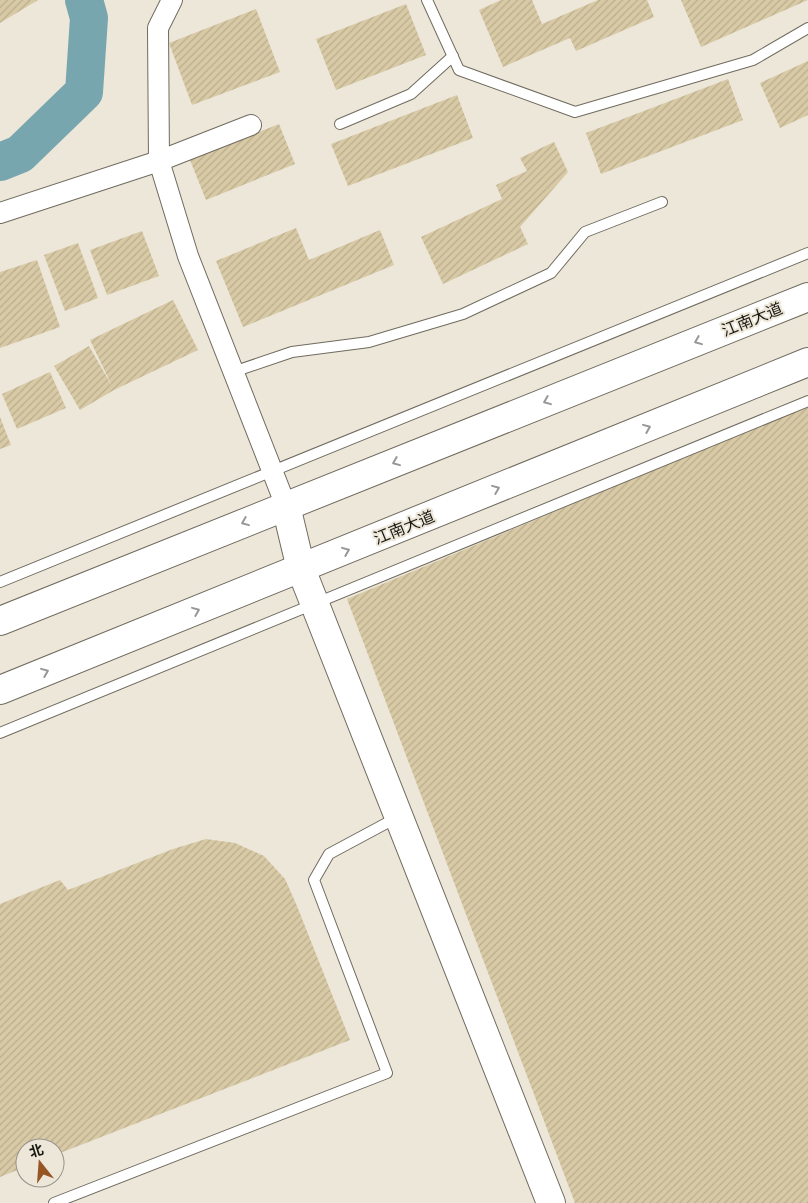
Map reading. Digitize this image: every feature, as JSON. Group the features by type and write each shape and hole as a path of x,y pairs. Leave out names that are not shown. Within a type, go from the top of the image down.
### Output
{"main road":[{"name":"江南大道","path":"0,621 808,297"},
{"name":"江南大道","path":"0,690 808,362"},
{"path":"286,506 301,569 551,1203"}],"street":[{"path":"172,0 158,28 159,161 188,256 286,506"},
{"path":"0,213 159,161 250,126"}],"lane":[{"path":"427,0 460,70 575,112 753,60 808,28"},
{"path":"340,124 411,94 453,56"},
{"path":"233,372 292,352 369,342 463,314 551,273 585,232 662,202"},
{"path":"0,582 808,253"},
{"path":"0,733 808,402"},
{"path":"54,1203 386,1073 314,880 329,854 398,817"}],"building":[{"path":"0,0 38,0 0,23"},
{"path":"501,0 532,0 542,24 598,0 647,0 654,17 576,51 570,38 503,67 479,10"},
{"path":"681,0 808,0 701,47"},
{"path":"406,4 426,55 336,90 316,39"},
{"path":"256,9 280,72 192,105 169,43"},
{"path":"808,61 808,115 780,128 760,83"},
{"path":"728,79 743,120 601,174 586,133"},
{"path":"457,95 473,138 348,186 331,144"},
{"path":"279,124 295,164 206,200 190,160"},
{"path":"554,142 568,172 520,227 528,244 443,284 421,237 502,199 496,185 527,171 520,158"},
{"path":"296,228 309,260 380,230 394,265 243,327 216,261"},
{"path":"142,231 159,276 107,295 90,250"},
{"path":"78,243 98,298 65,311 44,255"},
{"path":"37,260 60,327 0,348 0,272"},
{"path":"173,300 198,350 114,390 80,410 54,366 89,346 112,386 90,340"},
{"path":"50,372 66,408 17,429 2,394"},
{"path":"808,405 808,1203 575,1203 347,599"},
{"path":"0,417 11,445 0,449"},
{"path":"206,839 235,843 264,856 285,879 350,1040 65,1151 65,1138 15,1138 15,1171 0,1177 0,904 60,880 68,890 173,849"}],"waterway":[{"path":"0,162 20,154 84,92 89,18 84,0"}]}
